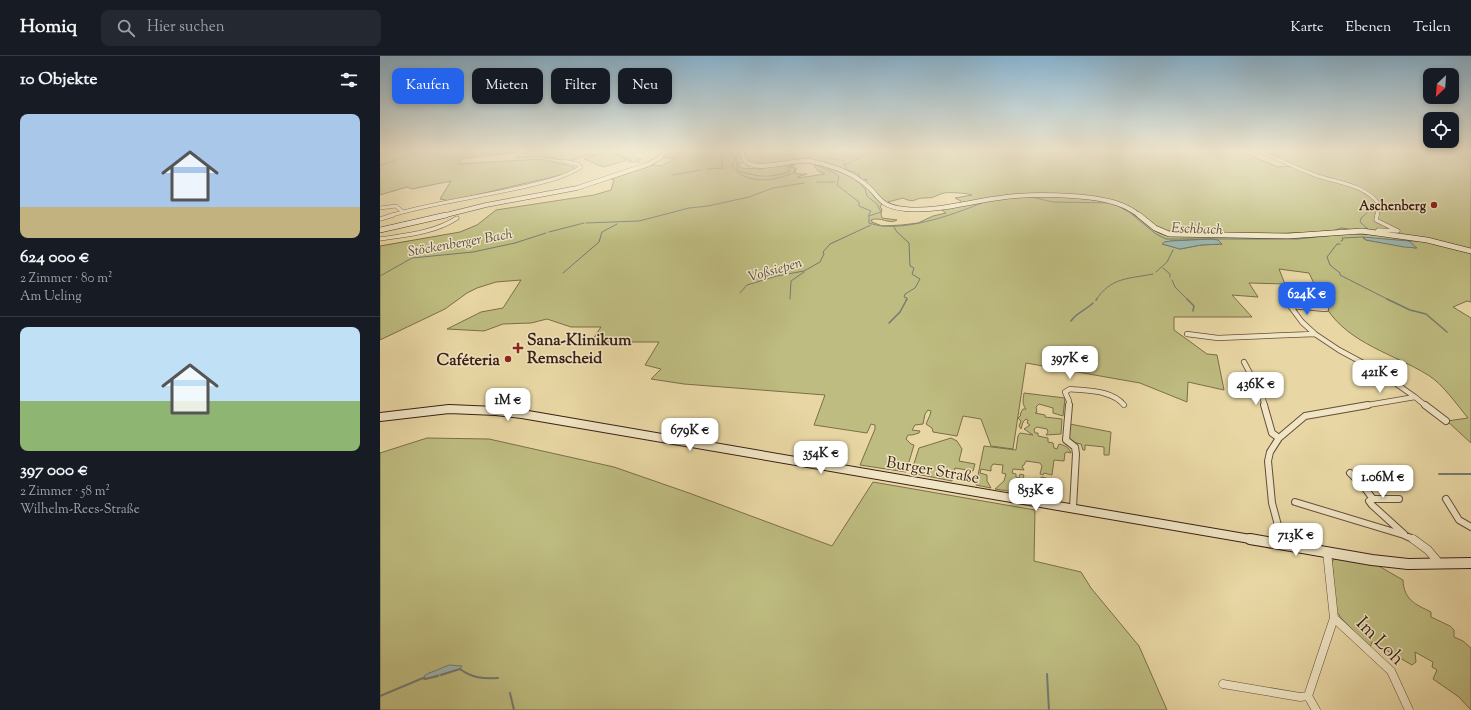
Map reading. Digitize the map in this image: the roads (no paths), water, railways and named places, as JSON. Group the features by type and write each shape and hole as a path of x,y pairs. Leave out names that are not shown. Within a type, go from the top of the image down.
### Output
{"main road":[{"path":"380,230 403,226 486,204 577,188 599,181"},
{"path":"860,181 874,196 885,204 904,209 921,209 1017,195 1102,200 1124,207 1135,213 1156,229 1174,235 1278,236 1355,230 1372,231 1435,241 1471,251"},
{"name":"Burger Straße","path":"380,417 445,409 496,411 1073,507 1397,563 1471,563"}],"street":[{"path":"380,219 430,205 453,202 547,181"},
{"path":"1331,181 1357,188 1372,196 1379,204 1376,220 1398,231 1372,231"},
{"path":"380,208 396,206 403,212"},
{"path":"380,239 423,232 457,218"},
{"path":"1281,297 1289,302 1290,306 1302,322 1315,334 1339,350 1378,371 1446,421"},
{"path":"1290,306 1326,309"},
{"path":"1187,334 1218,338 1243,338 1315,334"},
{"path":"1244,362 1262,396 1272,433 1280,438"},
{"path":"1073,507 1076,454 1075,447 1066,440 1069,401 1065,392 1070,389 1110,395 1118,398 1124,405"},
{"path":"1283,544 1272,502 1268,461 1270,452 1280,438 1305,416 1415,397"},
{"path":"1350,473 1364,487 1373,499"},
{"path":"1399,499 1373,499 1368,501 1404,535"},
{"path":"1446,500 1457,520 1461,524 1471,527"},
{"path":"1295,502 1412,538 1431,551 1440,564"},
{"name":"Im Loh","path":"1308,696 1334,618 1327,551"},
{"name":"Im Loh","path":"1334,618 1391,671 1409,710"},
{"path":"1223,684 1300,697 1308,696 1316,710"}],"water":[{"path":"1363,237 1409,241 1417,248 1366,240"},
{"path":"1218,240 1222,244 1201,245 1180,249 1162,244 1164,242 1171,241"},
{"path":"449,665 462,666 460,669 425,679 424,676 427,674"}],"waterway":[{"name":"Eschbach","path":"838,181 837,185 859,202 859,206 871,211 869,216"},
{"path":"857,181 865,189 867,196 877,204 881,212 869,216"},
{"name":"Stöckenberger Bach","path":"817,182 825,182"},
{"name":"Stöckenberger Bach","path":"826,182 835,182"},
{"name":"Stöckenberger Bach","path":"586,223 639,221 689,208 708,206 749,197 773,188 804,183"},
{"name":"Eschbach","path":"1031,197 1053,202 1110,203"},
{"name":"Eschbach","path":"869,216 869,223 882,226 910,225 941,218 982,203"},
{"name":"Eschbach","path":"1114,204 1129,212 1156,234 1166,239 1298,239 1336,235"},
{"path":"1367,213 1361,218 1360,222 1369,230"},
{"name":"Stöckenberger Bach","path":"549,232 584,223"},
{"path":"563,273 599,242 602,232 617,224"},
{"name":"Voßsiepen","path":"740,293 747,285 777,276 804,271 820,262 824,254 823,252 830,244 871,225"},
{"path":"894,227 897,232 909,243 910,266 914,268 912,274 920,279 915,288 905,294 904,297 907,298 906,300"},
{"name":"Stöckenberger Bach","path":"380,276 412,258 473,252 515,243 546,233"},
{"name":"Eschbach","path":"1356,234 1376,235"},
{"name":"Eschbach","path":"1341,241 1343,240 1342,238 1363,237"},
{"name":"Eschbach","path":"1409,241 1417,241"},
{"path":"1340,244 1337,244 1327,257 1330,265 1340,273 1340,275 1388,299"},
{"path":"1156,272 1167,262 1173,250"},
{"path":"1163,268 1170,274 1170,277"},
{"path":"790,299 791,281 804,272"},
{"path":"1097,299 1096,300 1102,292 1114,283 1128,278 1153,274"},
{"path":"1172,280 1175,287 1194,306 1193,311"},
{"path":"889,323 900,312 907,299"},
{"path":"1388,299 1410,310 1426,314 1447,332"},
{"path":"1071,321 1093,303"},
{"path":"1439,474 1471,474"},
{"path":"441,675 460,669 478,677 498,678"},
{"path":"1047,674 1049,710"},
{"path":"380,696 423,678 425,679 438,676"},
{"path":"510,693 514,710"}],"place":[{"name":"Aschenberg","path":"1434,205"},
{"name":"Sana-Klinikum Remscheid","path":"518,348"},
{"name":"Caféteria","path":"508,359"}]}
